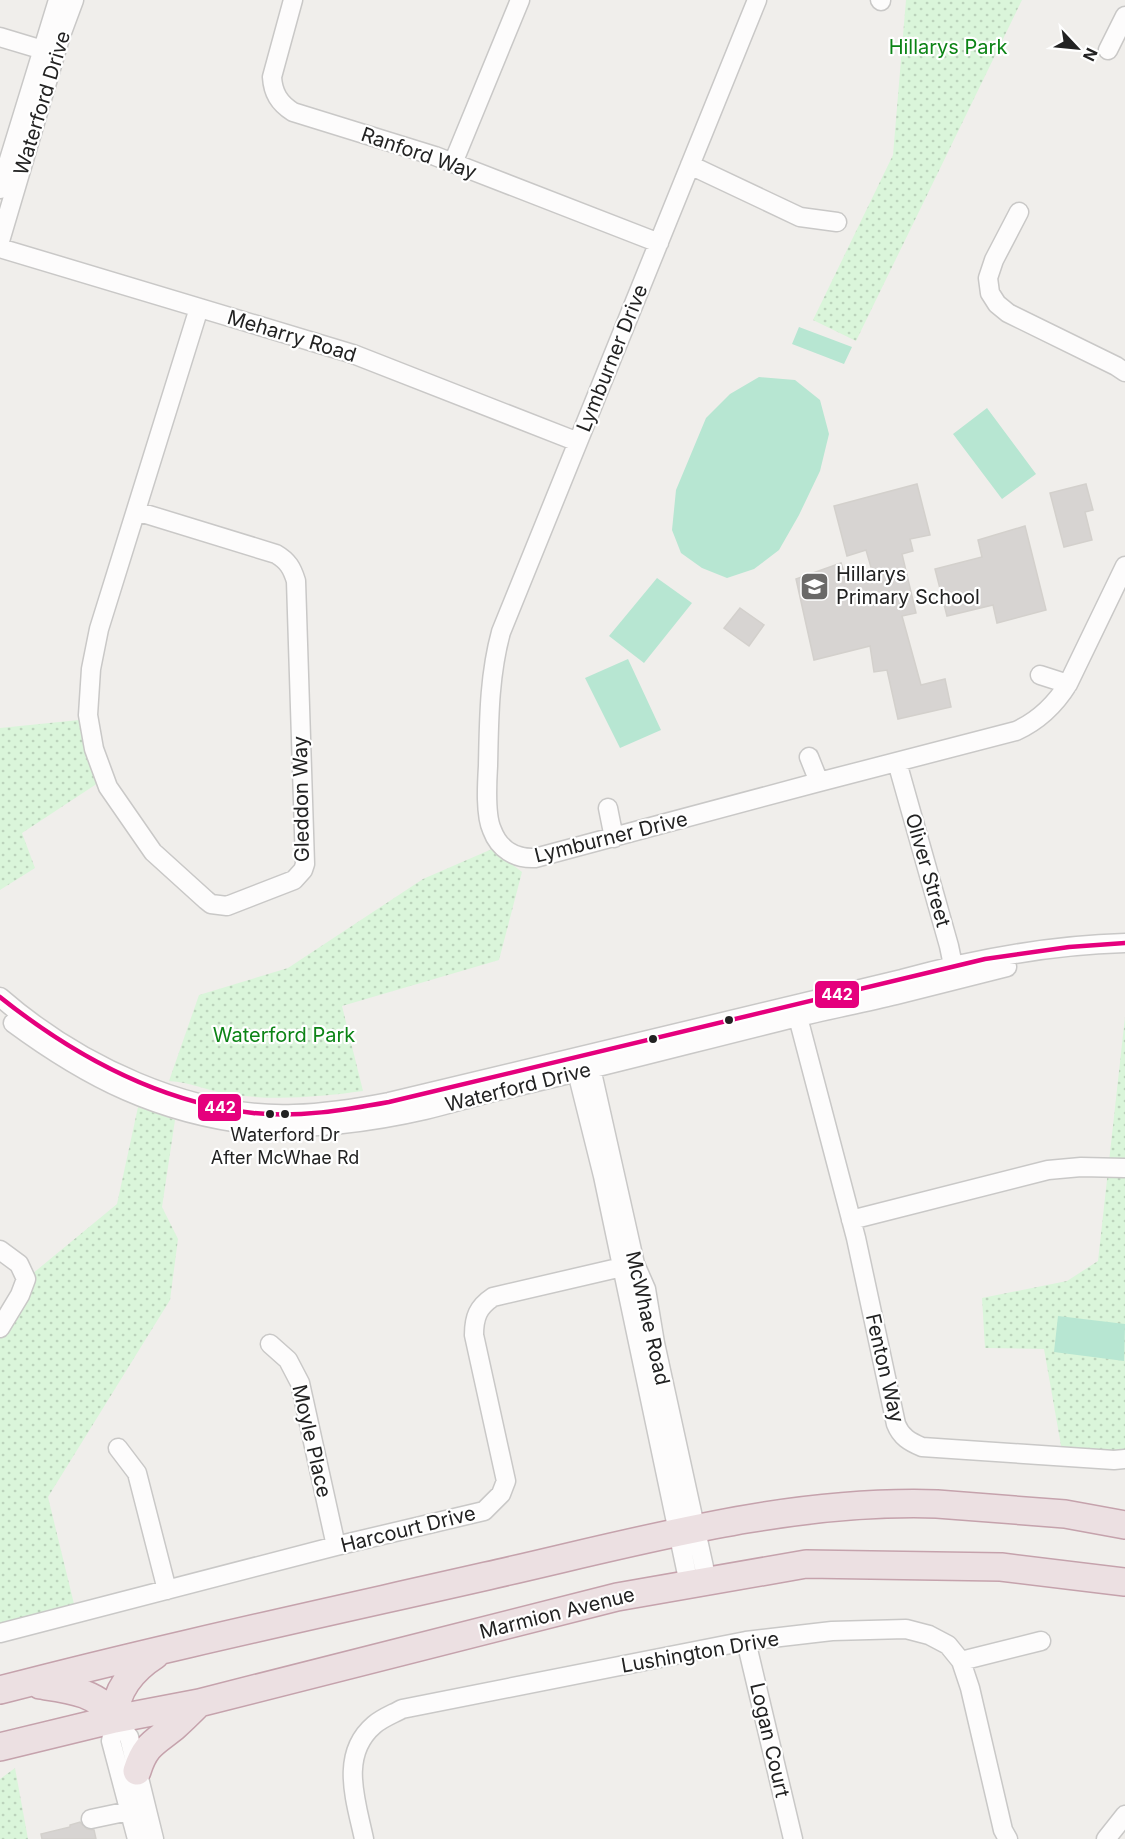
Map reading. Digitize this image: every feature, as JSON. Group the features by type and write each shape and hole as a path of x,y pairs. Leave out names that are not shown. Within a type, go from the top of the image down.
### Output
{"highway":[{"path":"0,1690 164,1650 688,1531 812,1509 917,1504 1065,1514 1125,1525"},
{"name":"Marmion Avenue","path":"0,1748 114,1719 199,1703 616,1598 806,1564 1001,1566 1125,1582"},
{"path":"114,1719 121,1691 128,1678 141,1664 164,1650"},
{"path":"27,1683 73,1690 86,1695 98,1701 114,1719"},
{"path":"137,1771 142,1756 148,1748 199,1703"}],"street":[{"name":"Waterford Drive","path":"0,241 49,52 58,0"},
{"name":"Waterford Drive","path":"0,189 49,52 74,0"},
{"name":"Ranford Way","path":"294,0 272,77 276,96 283,106 293,112 453,163 659,243"},
{"path":"453,163 520,0"},
{"name":"Lymburner Drive","path":"757,0 512,603 495,652 489,714 487,790 491,829 500,844 513,855 523,859 535,858 1005,734 1032,724 1060,697 1068,684 1125,567"},
{"path":"1108,50 1125,15"},
{"path":"0,37 49,52"},
{"path":"690,165 800,217 837,222"},
{"path":"1019,212 994,260 988,278 990,293 1008,313 1125,372"},
{"name":"Meharry Road","path":"0,248 353,354 578,442"},
{"name":"Gleddon Way","path":"136,511 276,554 287,561 296,581 305,864 294,880 227,906 212,904 153,852 108,787 92,743 88,715 94,650 136,511 199,308"},
{"path":"1040,675 1068,684"},
{"path":"809,757 819,782"},
{"name":"Oliver Street","path":"897,762 954,972"},
{"path":"608,808 614,838"},
{"name":"Waterford Drive","path":"0,998 27,1019 102,1066 140,1084 214,1105 266,1113 293,1114 366,1107 583,1064 796,1011 895,995 954,972 1067,946 1125,943"},
{"name":"Waterford Drive","path":"954,972 1056,958 1125,954"},
{"name":"Fenton Way","path":"796,1011 851,1220 896,1424 902,1435 922,1447 1125,1459"},
{"name":"Waterford Drive","path":"0,1012 64,1058 125,1092 194,1115 256,1125 315,1126 422,1111 509,1088 583,1064"},
{"name":"McWhae Road","path":"583,1064 603,1176 629,1266 698,1583"},
{"path":"851,1220 1048,1170 1081,1167 1125,1168"},
{"path":"0,1250 19,1263 26,1279 20,1295 0,1328"},
{"name":"Harcourt Drive","path":"0,1633 336,1546 484,1511 501,1494 507,1481 474,1335 476,1315 482,1304 493,1297 629,1266"},
{"name":"Moyle Place","path":"270,1344 288,1360 300,1383 336,1546"},
{"path":"118,1448 137,1473 167,1590"},
{"name":"Lushington Drive","path":"364,1839 352,1780 354,1755 374,1724 402,1709 746,1641 832,1631 906,1629 928,1635 948,1645 961,1661 970,1688 1003,1830 1008,1839"},
{"name":"Logan Court","path":"746,1641 793,1839"},
{"path":"961,1661 1041,1641"},
{"path":"114,1719 129,1737 154,1839"},
{"path":"114,1719 111,1742 137,1839"},
{"path":"91,1819 129,1811"},
{"path":"1106,1839 1125,1815"}],"green space":[{"name":"Hillarys Park","path":"906,0 1022,0 856,341 813,320 893,155"},
{"path":"799,327 852,347 844,364 792,344"},
{"path":"759,377 795,380 820,400 829,434 820,471 779,550 754,569 727,578 702,568 681,553 672,530 676,490 706,418 730,394"},
{"path":"987,408 1036,474 1002,499 953,434"},
{"path":"657,578 692,603 644,663 609,636"},
{"path":"628,659 661,730 620,748 585,678"},
{"path":"79,720 86,752 98,783 22,833 35,868 0,890 0,728"},
{"name":"Waterford Park","path":"492,849 522,872 499,960 342,1006 363,1091 279,1098 228,1094 169,1081 199,995 288,968 423,879"},
{"path":"1125,1017 1125,1456 1063,1457 1044,1349 985,1348 982,1298 1067,1281 1098,1261"},
{"path":"138,1107 175,1120 162,1207 178,1239 170,1300 48,1497 74,1604 0,1624 0,1328 26,1279 117,1204"},
{"path":"1058,1316 1125,1324 1124,1361 1054,1352"},
{"path":"15,1768 28,1839 0,1839 0,1779"}],"building":[{"path":"917,484 930,535 910,539 913,551 902,554 916,613 902,616 921,685 945,679 951,707 898,719 887,670 874,672 870,646 814,660 796,579 841,563 848,583 875,581 866,550 847,556 834,506"},
{"path":"1086,484 1093,510 1085,512 1092,540 1064,547 1050,493"},
{"path":"1025,526 1046,610 997,623 993,605 947,616 935,569 982,557 978,540"},
{"path":"740,608 764,625 749,646 724,628"},
{"path":"80,1822 87,1829 94,1830 96,1839 42,1839 41,1834 70,1827"}],"transit line":[{"name":"442","path":"0,997 88,1057 151,1087 184,1099 218,1107 253,1113 287,1115 389,1102 985,959 1069,947 1125,943"}],"place":[{"name":"Hillarys Primary School","path":"815,586"},
{"name":"Waterford Dr After McWhae Rd","path":"285,1114"}]}
